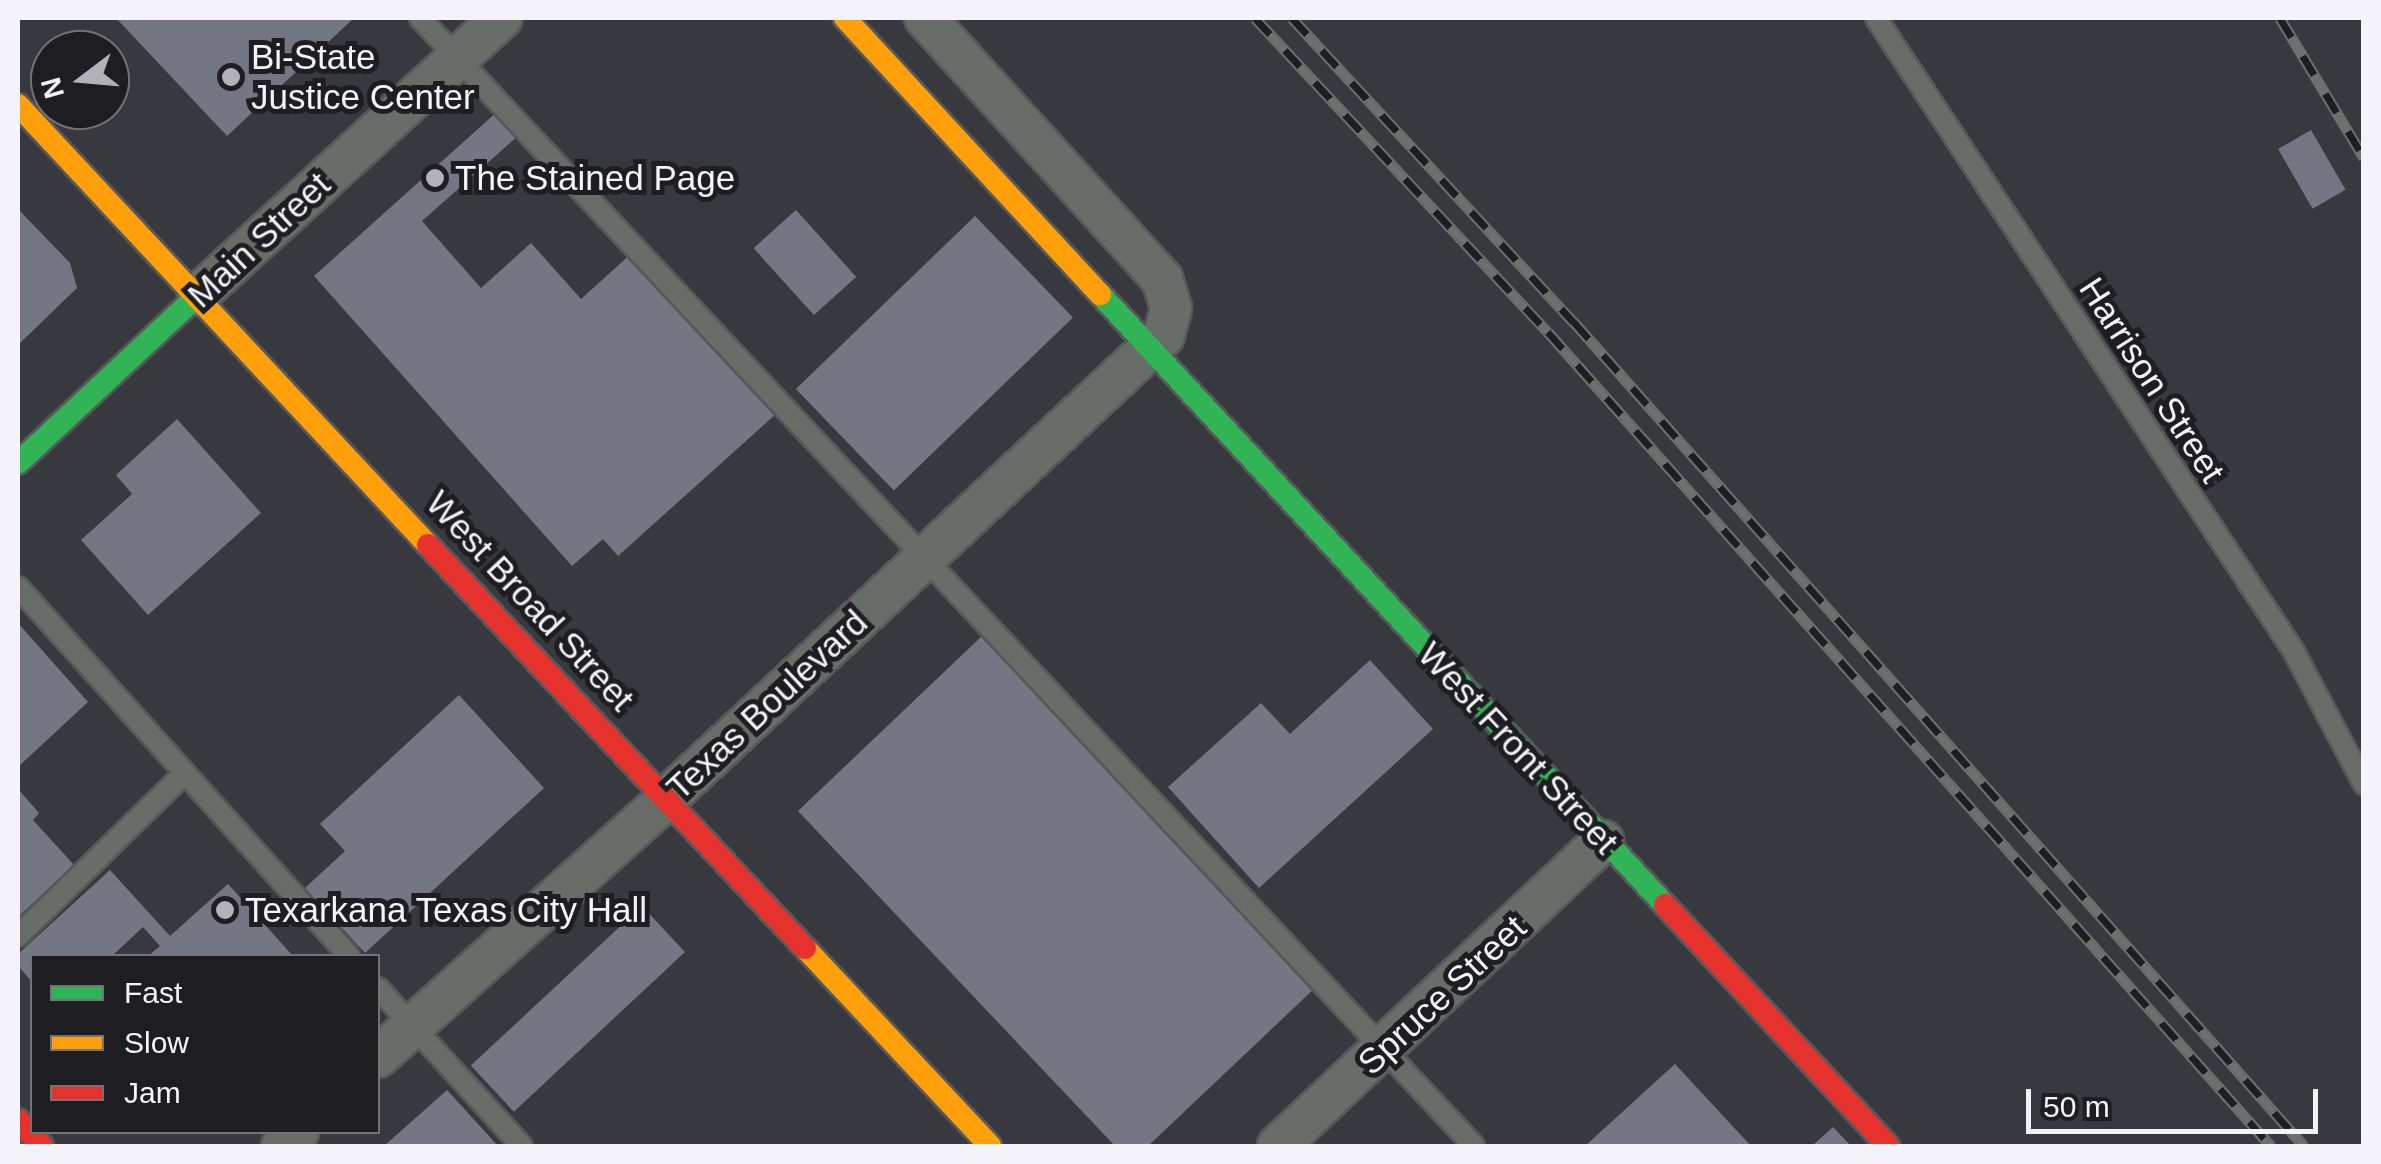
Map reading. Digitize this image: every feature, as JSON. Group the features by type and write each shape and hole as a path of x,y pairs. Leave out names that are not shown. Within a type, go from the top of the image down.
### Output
{"street":[{"name":"Main Street","path":"18,463 501,18"},
{"name":"West Front Street","path":"845,18 1888,1146"},
{"path":"925,18 1162,278 1170,322 1150,348"},
{"name":"West Broad Street","path":"18,105 990,1146"},
{"name":"Texas Boulevard","path":"380,1055 665,800 1150,348"},
{"name":"Spruce Street","path":"1278,1146 1385,1050 1603,841"}],"lane":[{"path":"420,18 1474,1146"},
{"name":"Harrison Street","path":"1876,18 2293,650 2364,784"},
{"path":"18,587 347,954"},
{"path":"18,936 185,773"},
{"path":"380,990 522,1146"}],"building":[{"name":"Bi-State Justice Center","path":"116,18 354,18 227,136"},
{"path":"498,111 519,135 422,221 481,288 531,243 581,299 633,252 777,413 618,556 603,539 572,566 314,276"},
{"path":"2311,130 2346,190 2313,209 2278,149"},
{"path":"18,209 70,263 77,288 18,345"},
{"path":"796,210 856,277 814,315 754,248"},
{"path":"975,216 1073,317 894,490 796,389"},
{"path":"177,419 261,513 148,615 81,540 132,494 116,475"},
{"path":"18,623 88,702 18,767"},
{"path":"983,635 1316,987 1148,1146 1115,1146 798,811"},
{"path":"1370,660 1433,729 1259,888 1168,787 1261,703 1290,734"},
{"path":"459,695 544,788 365,953 305,888 345,851 320,824"},
{"path":"18,789 39,813 33,820 74,865 18,917"},
{"path":"110,870 170,936 228,884 291,954 150,954 160,946 143,927 114,954 30,954 30,980 18,966 18,954"},
{"path":"642,906 685,952 514,1112 471,1066"},
{"path":"1675,1064 1751,1146 1585,1146"},
{"path":"447,1090 498,1146 384,1146"},
{"path":"1833,1127 1851,1146 1812,1146"}],"railway":[{"path":"1255,18 1548,332 2271,1146"},
{"path":"1292,18 1574,322 2304,1146"},
{"path":"2280,18 2364,158"}],"traffic: fast":[{"path":"1100,294 1665,905"},
{"path":"18,463 198,295"}],"traffic: slow":[{"path":"845,18 1100,294"},
{"path":"18,105 428,545"},
{"path":"805,948 990,1146"}],"traffic: jam":[{"path":"428,545 805,948"},
{"path":"1665,905 1888,1146"},
{"path":"18,1120 30,1133"},
{"path":"31,1134 42,1146"}],"place":[{"name":"Bi-State Justice Center","path":"231,77"},
{"name":"The Stained Page","path":"435,178"},
{"name":"Texarkana Texas City Hall","path":"225,910"}]}
